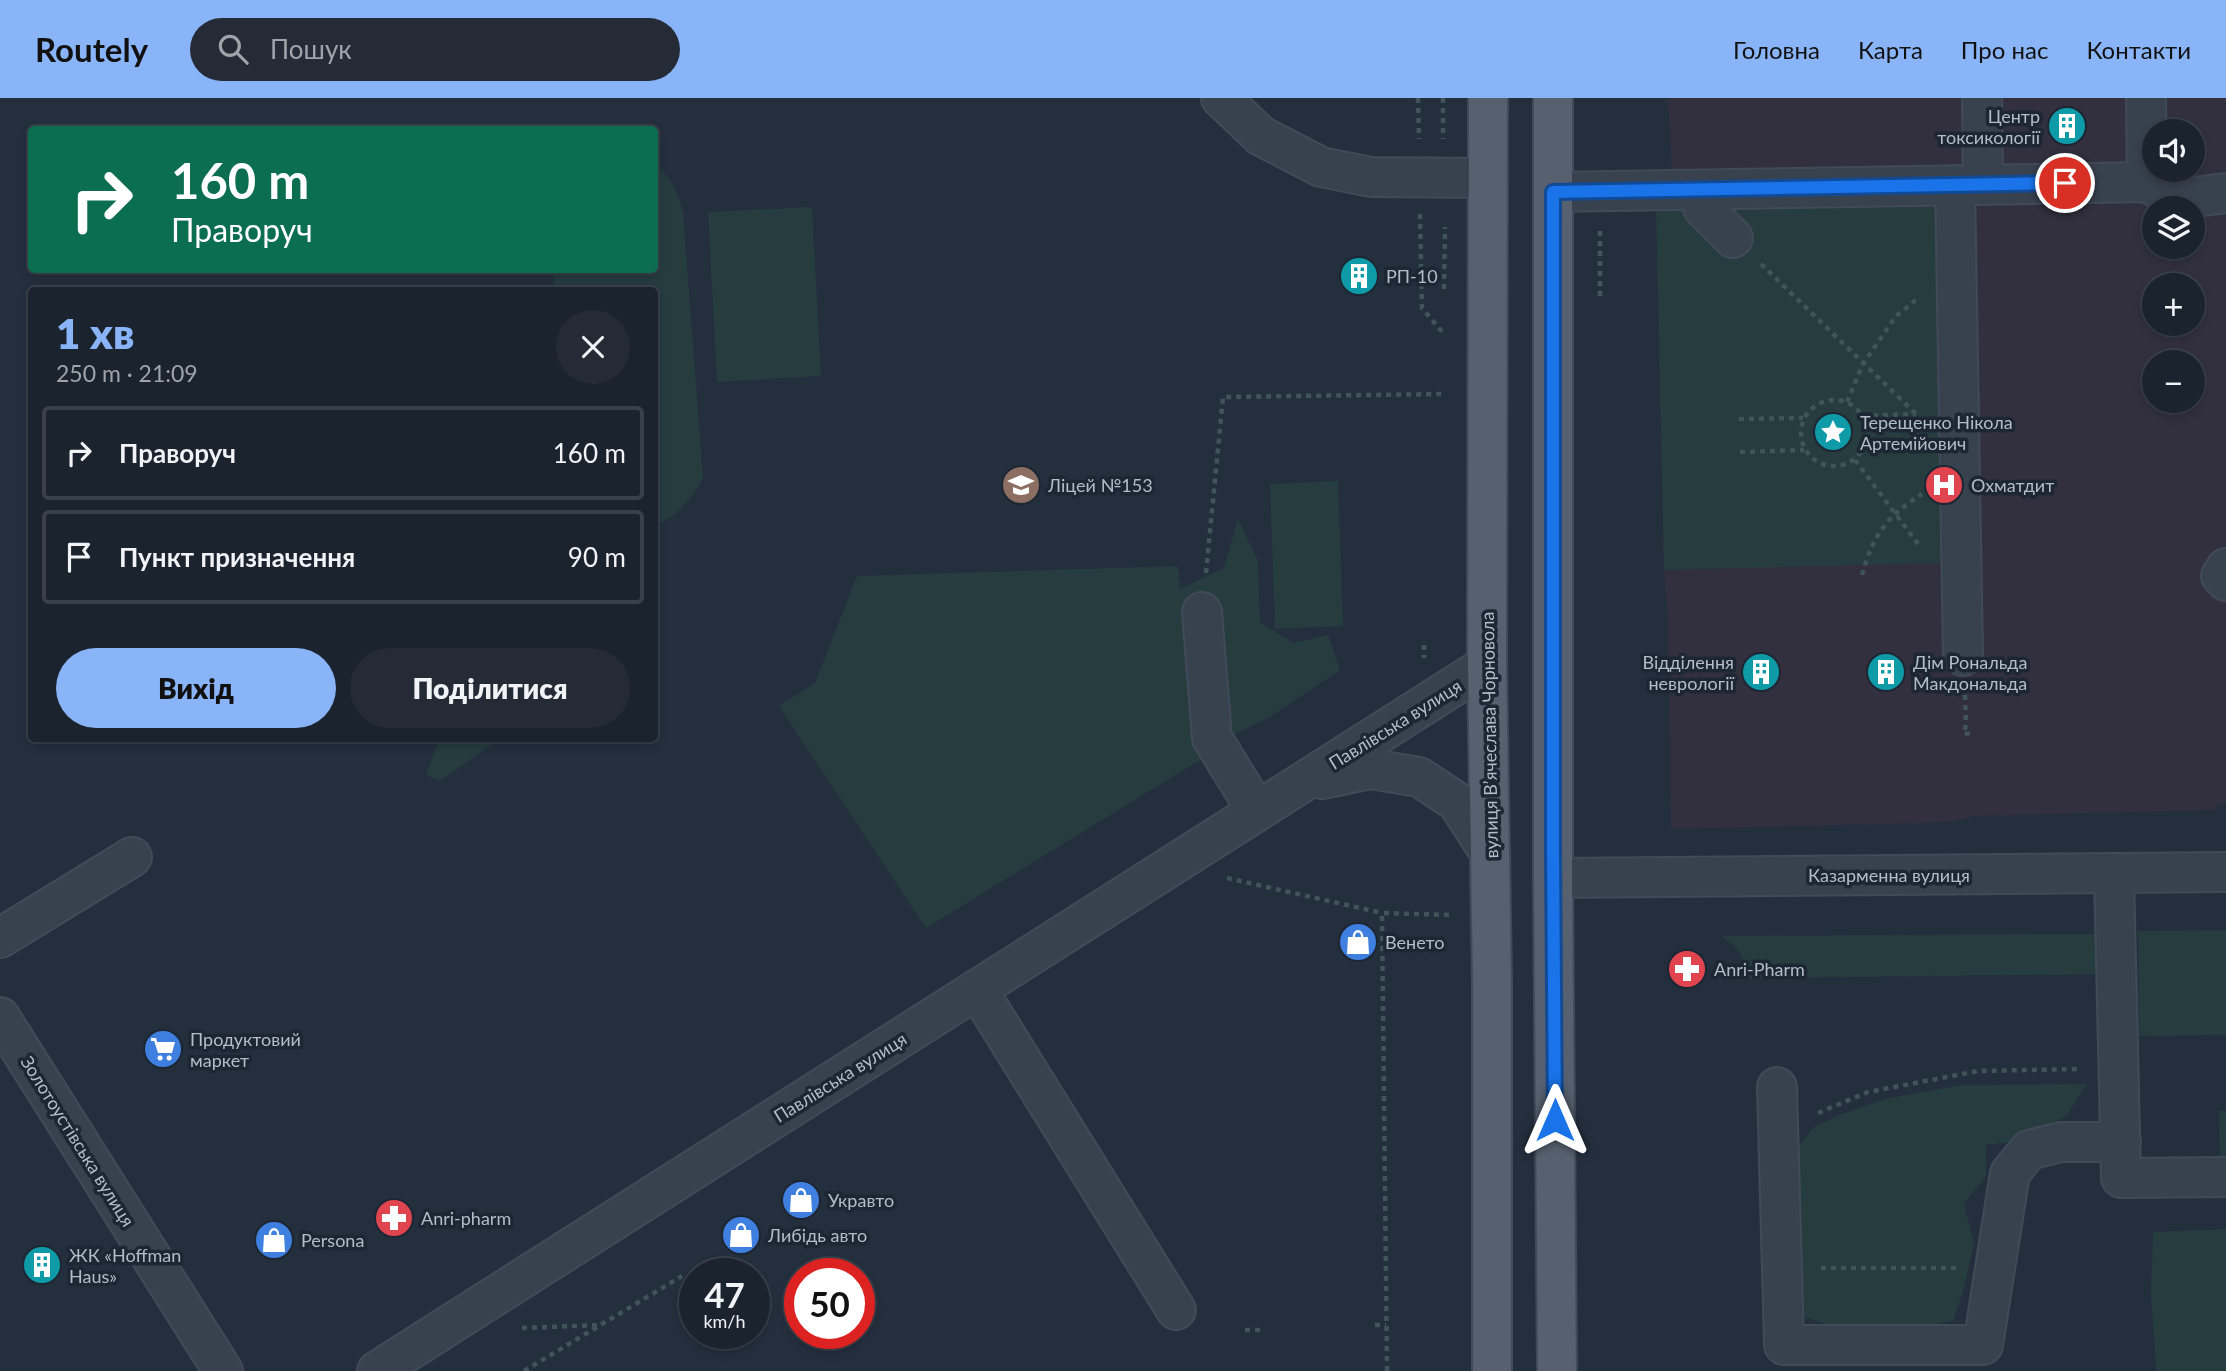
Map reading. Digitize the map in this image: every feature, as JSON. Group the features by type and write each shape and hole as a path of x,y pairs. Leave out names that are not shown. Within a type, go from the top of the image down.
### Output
{"main road":[{"name":"вулиця Вʼячеслава Чорновола","path":"1488,98 1486,178 1488,665 1493,982 1492,1371"},
{"path":"1553,98 1553,878 1557,1371"}],"street":[{"path":"1221,98 1261,136 1321,167 1371,177 1486,178"},
{"path":"1963,656 1957,284 1982,98"},
{"path":"2146,98 2146,119"},
{"path":"1553,192 2147,182 2176,198 2208,195 2226,207"},
{"path":"1703,208 1734,237"},
{"path":"2226,568 2221,576 2226,581"},
{"path":"1202,612 1212,738 1257,811"},
{"name":"Павлівська вулиця","path":"377,1371 1488,665"},
{"name":"Павлівська вулиця","path":"1303,783 1371,769 1419,777 1457,803 1490,853"},
{"path":"0,937 132,858"},
{"name":"Казарменна вулиця","path":"1553,878 2226,872"},
{"path":"2114,873 2121,1178 2226,1177"},
{"path":"977,989 1176,1310"},
{"name":"Золотоустівська вулиця","path":"0,1017 223,1371"},
{"path":"1777,1087 1784,1345 1983,1345 2010,1173 2029,1150 2061,1142 2121,1142"}],"path":[{"path":"1443,98 1444,151"},
{"path":"1444,289 1445,222"},
{"path":"1600,222 1600,297"},
{"path":"1734,237 1916,414 1959,443"},
{"path":"1847,402 1863,364 1896,316 1924,293 1957,284"},
{"path":"1202,612 1223,397 1444,394"},
{"path":"1830,400 1847,402 1863,416 1868,433 1865,447 1855,460 1838,467 1824,466 1804,450 1800,434 1803,418 1819,403 1830,400"},
{"path":"1863,416 1916,414"},
{"path":"1739,419 1803,418"},
{"path":"1865,447 1959,443"},
{"path":"1862,575 1870,549 1879,533 1895,515 1920,495 1959,443"},
{"path":"1740,452 1804,450"},
{"path":"1855,460 1926,554"},
{"path":"1966,724 1964,734 1973,733"},
{"path":"1227,878 1382,913 1451,915"},
{"path":"1382,913 1387,1371"},
{"path":"1778,1129 1868,1092 1978,1071 2119,1068"},
{"path":"1782,1268 1996,1269"},
{"path":"524,1371 679,1278"},
{"path":"518,1328 601,1325"},
{"path":"1375,1325 1386,1325"},
{"path":"1245,1331 1262,1330"}],"shaded area":[{"name":"Охматдит","path":"1668,98 2226,98 2226,804 2213,810 1975,816 1956,821 1927,823 1671,829 1656,208 1674,207"}],"green space":[{"path":"658,168 661,170 676,191 683,211 703,478 683,506 663,522 658,524 658,287 555,287 554,273 658,273"},
{"path":"1936,204 1941,563 1664,570 1656,208"},
{"path":"812,207 821,376 717,382 708,212"},
{"path":"1338,481 1343,626 1275,629 1270,484"},
{"path":"1238,519 1258,561 1260,622 1293,643 1328,635 1340,670 1268,718 1201,751 1205,757 926,928 779,706 815,683 857,576 1178,566 1180,589 1224,568"},
{"path":"438,742 495,742 440,781 426,775"},
{"path":"2226,930 2226,1035 2139,1036 2138,931"},
{"path":"2102,934 2103,974 1748,978 1740,954 1721,936"},
{"path":"2087,1084 2067,1115 2026,1140 1986,1145 1986,1176 1964,1204 1974,1242 1965,1285 1953,1321 1929,1325 1825,1324 1794,1313 1802,1248 1796,1149 1814,1127 1885,1099 1961,1085"},
{"path":"2219,1111 2226,1111 2226,1164 2220,1164"},
{"path":"2226,1229 2226,1371 2156,1371 2151,1293 2153,1232"}],"place":[{"name":"Центр токсикології","path":"2067,126"},
{"name":"РП-10","path":"1359,276"},
{"name":"Терещенко Нікола Артемійович","path":"1833,432"},
{"name":"Ліцей №153","path":"1021,485"},
{"name":"Охматдит","path":"1944,485"},
{"name":"Відділення неврології","path":"1761,672"},
{"name":"Дім Рональда Макдональда","path":"1886,672"},
{"name":"Венето","path":"1358,942"},
{"name":"Anri-Pharm","path":"1687,969"},
{"name":"Продуктовий маркет","path":"163,1049"},
{"name":"Укравто","path":"801,1200"},
{"name":"Anri-pharm","path":"394,1218"},
{"name":"Либідь авто","path":"741,1235"},
{"name":"Persona","path":"274,1240"},
{"name":"ЖК «Hoffman Haus»","path":"42,1265"}],"route":[{"path":"1555,1120 1553,192 2065,183"}]}
